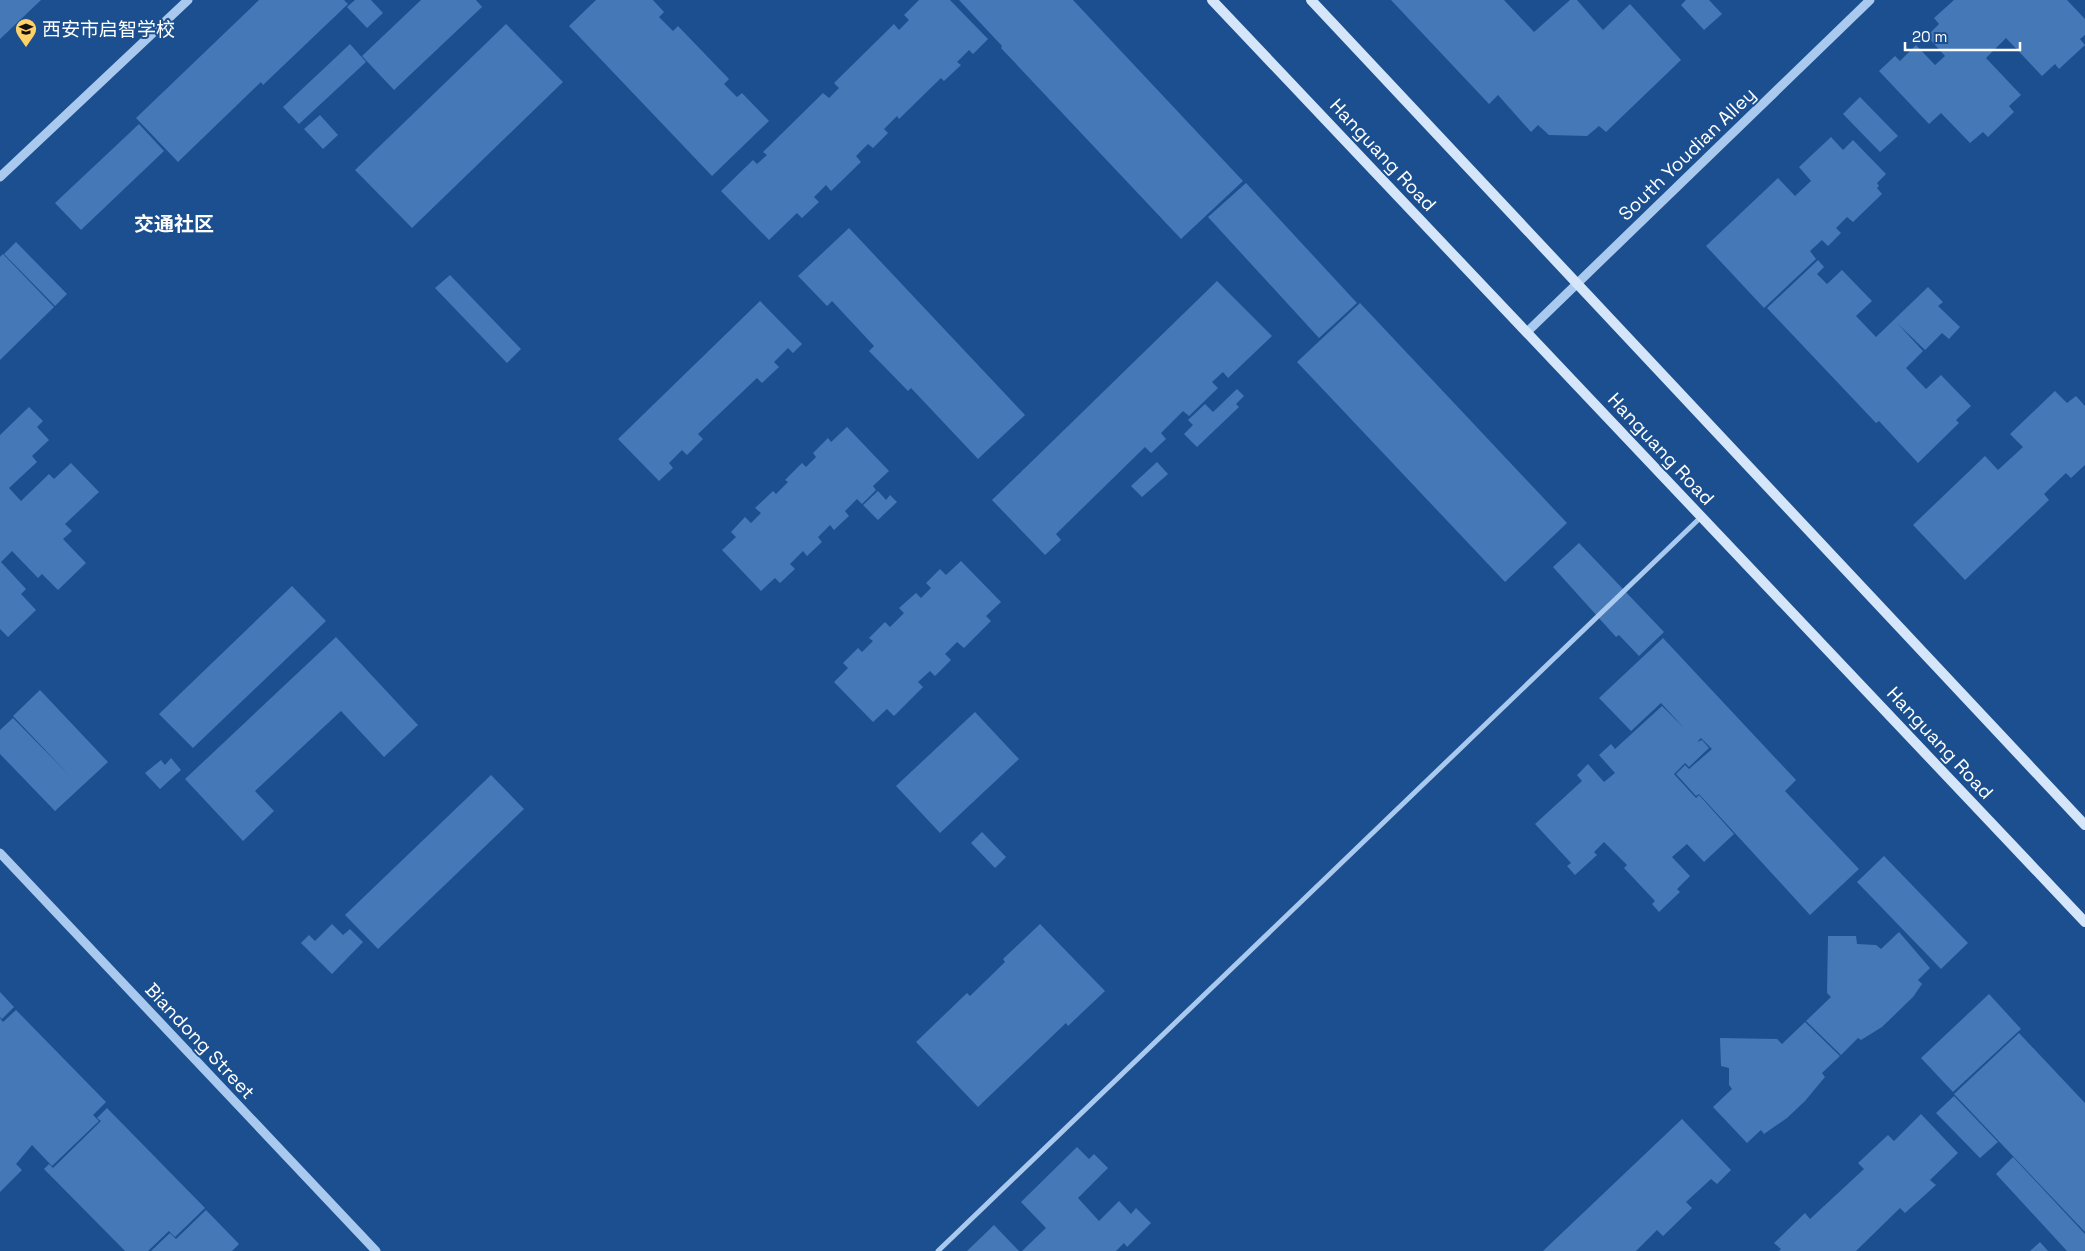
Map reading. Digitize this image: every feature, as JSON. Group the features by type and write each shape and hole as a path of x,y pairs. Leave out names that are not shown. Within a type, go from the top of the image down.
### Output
{"main road":[{"name":"Hanguang Road","path":"1212,0 2085,922"},
{"path":"1311,0 2085,825"}],"street":[{"path":"0,177 188,0"},
{"name":"South Youdian Alley","path":"1527,332 1870,0"},
{"path":"938,1251 1701,516"},
{"name":"Biandong Street","path":"0,853 376,1251"}],"building":[{"path":"0,0 41,0 0,39"},
{"path":"259,0 344,0 348,4 263,85 261,82 178,162 136,118"},
{"path":"355,0 371,0 383,13 367,28 347,7"},
{"path":"421,0 476,0 482,7 394,90 362,56"},
{"path":"596,0 653,0 664,12 659,17 673,31 678,26 729,79 724,84 737,97 742,93 769,121 712,176 569,26"},
{"path":"919,0 950,0 988,39 973,54 969,50 957,62 961,65 944,81 941,78 899,119 897,116 884,129 888,133 873,148 868,144 856,156 861,162 831,191 826,185 814,197 819,202 802,218 797,213 769,240 721,191 753,160 757,164 767,155 763,152 823,93 829,98 839,88 834,83 894,24 899,30 909,20 904,15"},
{"path":"959,0 1073,0 1243,181 1181,239 1001,48 1002,46"},
{"path":"1391,0 1504,0 1534,32 1570,0 1577,0 1603,30 1630,4 1681,60 1606,132 1599,126 1587,136 1549,135 1538,125 1531,132 1498,95 1489,104"},
{"path":"1686,0 1709,0 1722,14 1704,30 1681,5"},
{"path":"1954,0 2067,0 2085,19 2085,35 2080,39 2085,45 2059,69 2055,64 2042,76 2006,38 1986,58 2021,95 2009,106 2014,112 1988,137 1983,132 1970,143 1941,113 1929,124 1879,71 1895,56 1900,61 1916,45 1935,65 1945,56 1927,36 1939,24 1934,18"},
{"path":"506,24 563,82 412,228 355,170"},
{"path":"350,44 366,62 299,124 283,107"},
{"path":"1860,97 1898,136 1880,152 1843,114"},
{"path":"320,115 338,135 323,149 304,129"},
{"path":"139,124 164,151 81,230 55,203"},
{"path":"1831,137 1843,150 1853,140 1886,174 1877,183 1879,186 1877,188 1882,194 1853,222 1847,217 1836,228 1841,233 1828,246 1822,240 1810,251 1816,259 1764,308 1706,246 1778,178 1795,196 1811,181 1799,167"},
{"path":"1246,183 1357,303 1319,338 1208,217"},
{"path":"849,228 1025,415 978,459 911,388 908,391 869,351 874,346 832,301 827,306 798,276"},
{"path":"16,242 67,294 55,306 4,254"},
{"path":"3,254 54,307 0,360 0,257"},
{"path":"1818,260 1824,267 1817,274 1827,284 1842,270 1872,301 1856,316 1876,337 1928,287 1943,302 1938,306 1960,327 1949,339 1942,333 1925,350 1897,323 1923,351 1906,368 1926,389 1941,375 1971,406 1956,420 1959,423 1918,463 1879,421 1876,423 1767,308"},
{"path":"450,275 521,349 507,363 435,288"},
{"path":"1217,281 1272,336 1228,378 1223,372 1212,382 1218,388 1189,416 1183,411 1161,433 1166,439 1151,453 1145,447 1056,534 1061,540 1045,555 992,500"},
{"path":"760,301 802,344 793,353 788,348 774,362 779,367 762,383 757,378 698,434 703,439 687,455 682,450 669,463 673,468 659,481 618,439"},
{"path":"1360,303 1567,523 1505,582 1297,362"},
{"path":"1237,389 1244,396 1236,404 1239,407 1197,447 1184,434 1193,425 1188,420 1205,404 1213,412"},
{"path":"2055,391 2067,403 2076,396 2085,406 2085,465 2071,478 2066,473 2044,494 2049,500 1965,580 1913,525 1985,456 1998,470 2023,447 2010,434"},
{"path":"29,407 43,421 37,427 49,440 32,456 37,462 9,488 21,501 49,474 54,479 71,463 99,492 65,524 72,531 63,539 86,563 58,590 42,574 38,578 12,551 1,562 26,589 21,594 36,610 8,637 0,629 0,435"},
{"path":"847,427 889,471 873,486 876,490 862,504 857,499 845,511 849,516 834,530 830,525 818,537 822,542 807,556 803,551 790,564 795,569 780,583 775,578 761,591 722,550 736,537 731,532 745,517 751,523 761,513 755,508 773,491 776,494 788,482 785,480 802,463 806,467 816,457 813,453 828,438 831,442"},
{"path":"1157,462 1168,474 1142,497 1131,486"},
{"path":"878,491 886,500 890,495 897,502 878,520 863,505"},
{"path":"1579,543 1664,632 1639,656 1619,635 1616,637 1553,567"},
{"path":"961,561 1001,602 986,616 991,621 964,648 957,642 945,654 951,660 935,676 930,671 918,682 923,687 894,716 887,709 873,722 834,682 848,668 843,663 858,648 862,652 873,641 869,638 885,622 890,627 904,613 899,608 916,593 921,598 931,588 926,583 940,569 946,575"},
{"path":"292,586 326,621 193,748 159,714"},
{"path":"336,637 418,725 384,757 341,711 255,791 274,811 243,841 185,779"},
{"path":"1663,638 1796,780 1785,791 1859,869 1810,915 1699,794 1696,796 1676,774 1685,765 1689,769 1712,749 1701,738 1697,742 1702,740 1709,748 1689,767 1685,763 1674,774 1696,798 1699,795 1734,834 1704,862 1687,844 1672,857 1690,876 1677,889 1680,892 1659,912 1652,904 1655,901 1624,868 1627,865 1604,842 1594,852 1597,855 1575,875 1567,866 1571,863 1535,824 1582,781 1577,775 1588,764 1604,782 1615,773 1599,755 1611,744 1615,749 1662,706 1684,728 1661,703 1631,731 1599,698"},
{"path":"40,690 108,762 55,811 0,754 0,730 13,718 70,776 13,716"},
{"path":"975,712 1019,759 940,833 896,786"},
{"path":"171,758 181,770 160,789 145,773 161,760 165,765"},
{"path":"491,775 524,809 378,949 345,915"},
{"path":"982,832 1006,857 995,868 971,843"},
{"path":"1884,856 1968,943 1941,969 1857,882"},
{"path":"332,924 343,935 350,929 363,942 332,974 301,943 309,935 315,941"},
{"path":"1040,924 1105,991 1068,1026 1066,1023 978,1107 916,1042 967,993 970,996 1005,962 1003,959"},
{"path":"1899,932 1930,968 1918,980 1922,984 1913,997 1882,1027 1861,1040 1858,1038 1841,1055 1806,1021 1831,997 1827,993 1828,936 1856,936 1857,944 1876,945 1881,949"},
{"path":"0,992 14,1007 2,1019 0,1017"},
{"path":"1989,994 2021,1029 1953,1092 1921,1058"},
{"path":"16,1010 106,1102 93,1115 99,1121 52,1166 32,1145 16,1164 22,1170 0,1192 0,1018 3,1022"},
{"path":"1805,1022 1840,1056 1822,1073 1825,1077 1805,1101 1787,1118 1764,1134 1761,1130 1747,1143 1713,1107 1732,1089 1729,1085 1729,1068 1721,1066 1720,1038 1777,1039 1782,1044"},
{"path":"2019,1033 2085,1103 2085,1232 1954,1094"},
{"path":"1954,1096 1998,1142 1980,1158 1936,1113"},
{"path":"107,1108 205,1208 175,1237 169,1231 148,1251 125,1251 44,1169 49,1164 53,1168 101,1121 97,1118"},
{"path":"1921,1114 1958,1153 1930,1180 1936,1185 1905,1213 1900,1208 1856,1251 1779,1251 1781,1249 1774,1243 1805,1213 1810,1219 1864,1169 1858,1163 1888,1135 1894,1141"},
{"path":"1682,1119 1731,1170 1717,1184 1711,1179 1686,1202 1692,1208 1663,1236 1657,1230 1636,1251 1543,1251"},
{"path":"1077,1147 1089,1159 1094,1154 1108,1168 1078,1198 1099,1221 1119,1201 1131,1214 1136,1208 1151,1223 1127,1247 1124,1243 1116,1251 1022,1251 1046,1228 1021,1202"},
{"path":"2013,1157 2085,1234 2085,1251 2067,1251 1996,1174"},
{"path":"206,1210 239,1244 232,1251 151,1251 170,1233 176,1239"},
{"path":"994,1225 1019,1251 967,1251"},
{"path":"2040,1242 2048,1251 2030,1251"}],"place":[{"name":"西安市启智学校","path":"26,48"}],"district":[{"name":"交通社区","path":"174,224"}]}
